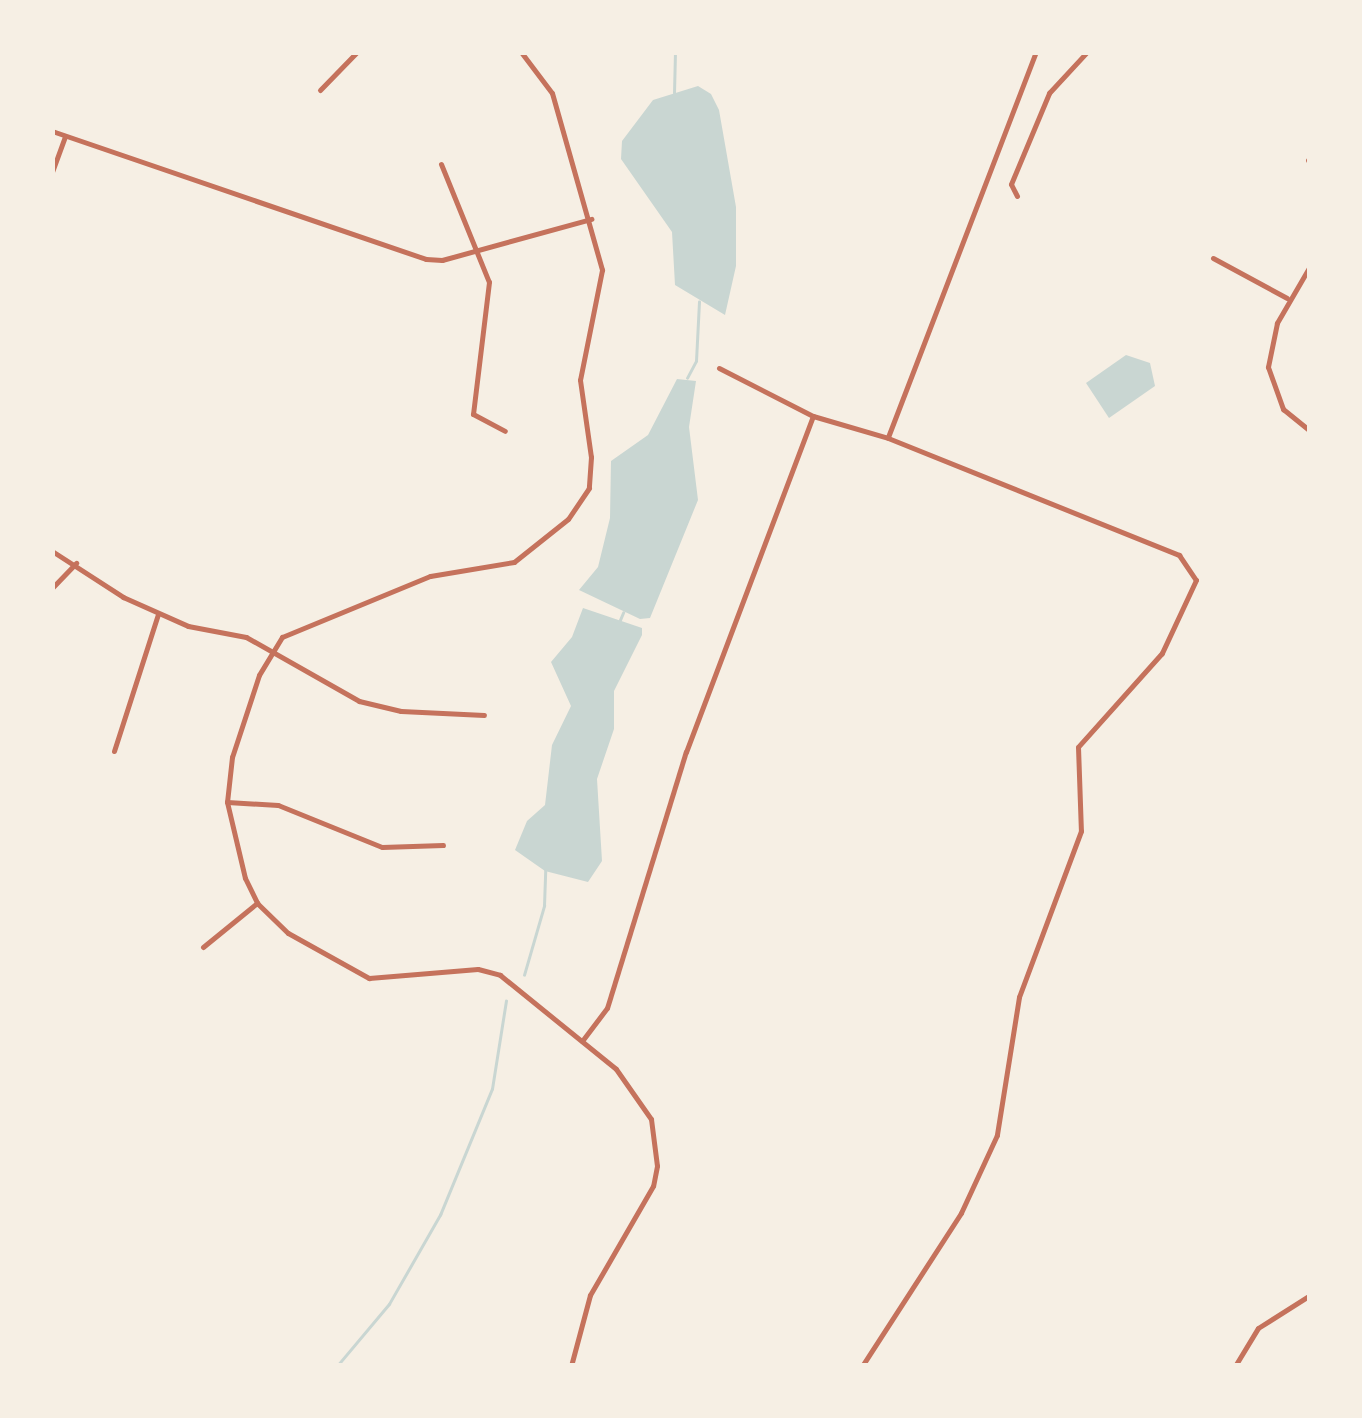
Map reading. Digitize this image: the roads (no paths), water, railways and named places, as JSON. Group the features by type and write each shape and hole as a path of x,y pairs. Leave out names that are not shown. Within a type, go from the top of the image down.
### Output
{"street":[{"path":"320,90 357,52"},
{"path":"521,52 552,93 556,125 591,219 602,270 580,380 591,457 580,504 514,562 414,582 297,626 271,652 232,757 227,802 231,838 257,903 288,932 369,978 478,969 500,976 616,1069 650,1120 657,1166 633,1226 590,1295 571,1366"},
{"path":"888,438 1036,52"},
{"path":"1017,196 1011,184 1049,94 1087,52"},
{"path":"52,131 426,259 591,219"},
{"path":"52,172 65,136"},
{"path":"441,164 477,248 490,290 473,414 505,431"},
{"path":"1214,258 1287,298"},
{"path":"1310,266 1287,298 1268,367 1271,389 1282,409 1310,432"},
{"path":"719,368 813,416 888,438 1178,555 1196,580 1162,653 1078,748 1081,831 1019,998 997,1134 960,1213 862,1366"},
{"path":"582,1041 608,1008 686,752 813,416"},
{"path":"52,551 158,614 246,638 377,706 484,715"},
{"path":"52,588 76,563"},
{"path":"114,752 158,614"},
{"path":"227,802 278,805 382,846 443,844"},
{"path":"203,946 257,903"},
{"path":"1234,1366 1258,1328 1310,1295"}],"waterway":[{"path":"674,93 675,52"},
{"path":"687,378 696,361 699,302"},
{"path":"620,620 623,613"},
{"path":"524,975 544,906 545,871"},
{"path":"337,1366 389,1304 440,1215 492,1089 506,1001"}]}
